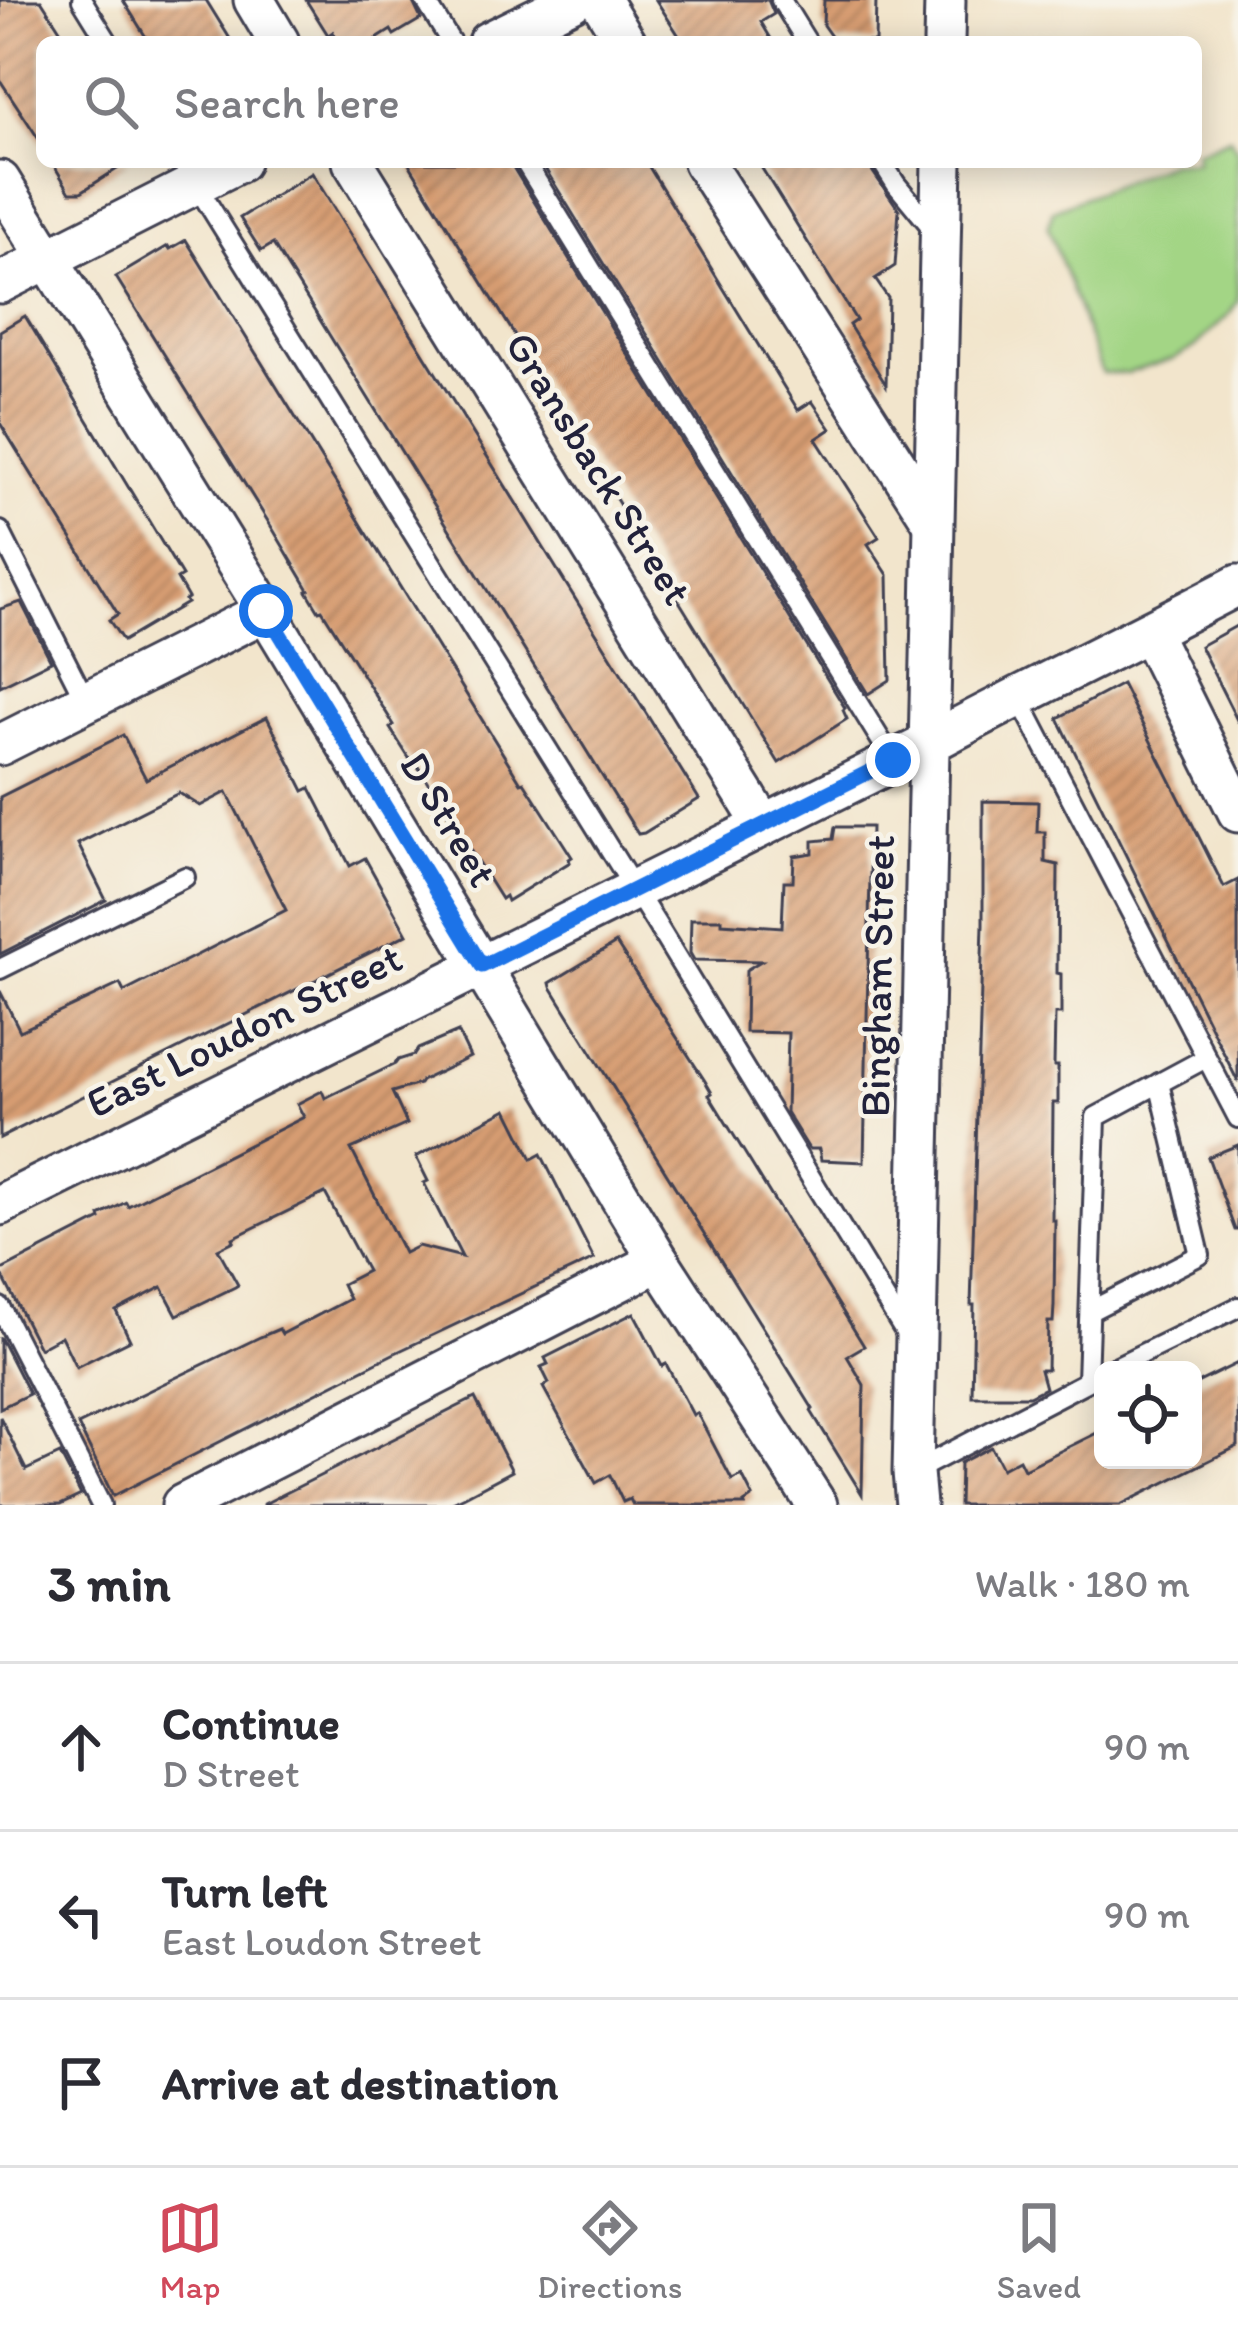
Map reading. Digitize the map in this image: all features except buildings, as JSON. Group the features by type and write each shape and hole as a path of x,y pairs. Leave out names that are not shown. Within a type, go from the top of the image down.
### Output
{"street":[{"path":"254,0 276,36"},
{"path":"500,36 573,0"},
{"path":"600,0 622,36"},
{"path":"944,36 945,0"},
{"name":"Gransback Street","path":"357,168 763,824"},
{"path":"707,168 933,522"},
{"name":"Bingham Street","path":"914,1489 942,168"},
{"path":"0,283 188,172"},
{"name":"D Street","path":"0,181 659,1261 818,1505"},
{"name":"East Loudon Street","path":"0,1205 1238,585"},
{"path":"0,745 266,611"},
{"path":"1150,632 1238,812"},
{"path":"182,1505 659,1261"}],"lane":[{"path":"82,0 104,36"},
{"path":"425,0 447,36"},
{"path":"782,0 803,36"},
{"path":"529,168 893,760"},
{"path":"886,168 941,238"},
{"path":"188,172 916,1349"},
{"path":"0,531 86,701"},
{"path":"1018,695 1238,1118"},
{"path":"0,969 185,877"},
{"path":"1098,1361 1092,1310 1096,1117 1206,1058"},
{"path":"1092,1310 1200,1255 1159,1083"},
{"path":"1126,1361 1238,1306"},
{"path":"0,1307 101,1505"},
{"path":"914,1489 1094,1378"}],"green space":[{"path":"1230,138 1238,152 1238,300 1195,347 1174,359 1127,373 1102,373 1048,227 1053,210 1156,168 1202,168 1202,150"}],"route":[{"path":"266,611 482,966 893,760"}]}
